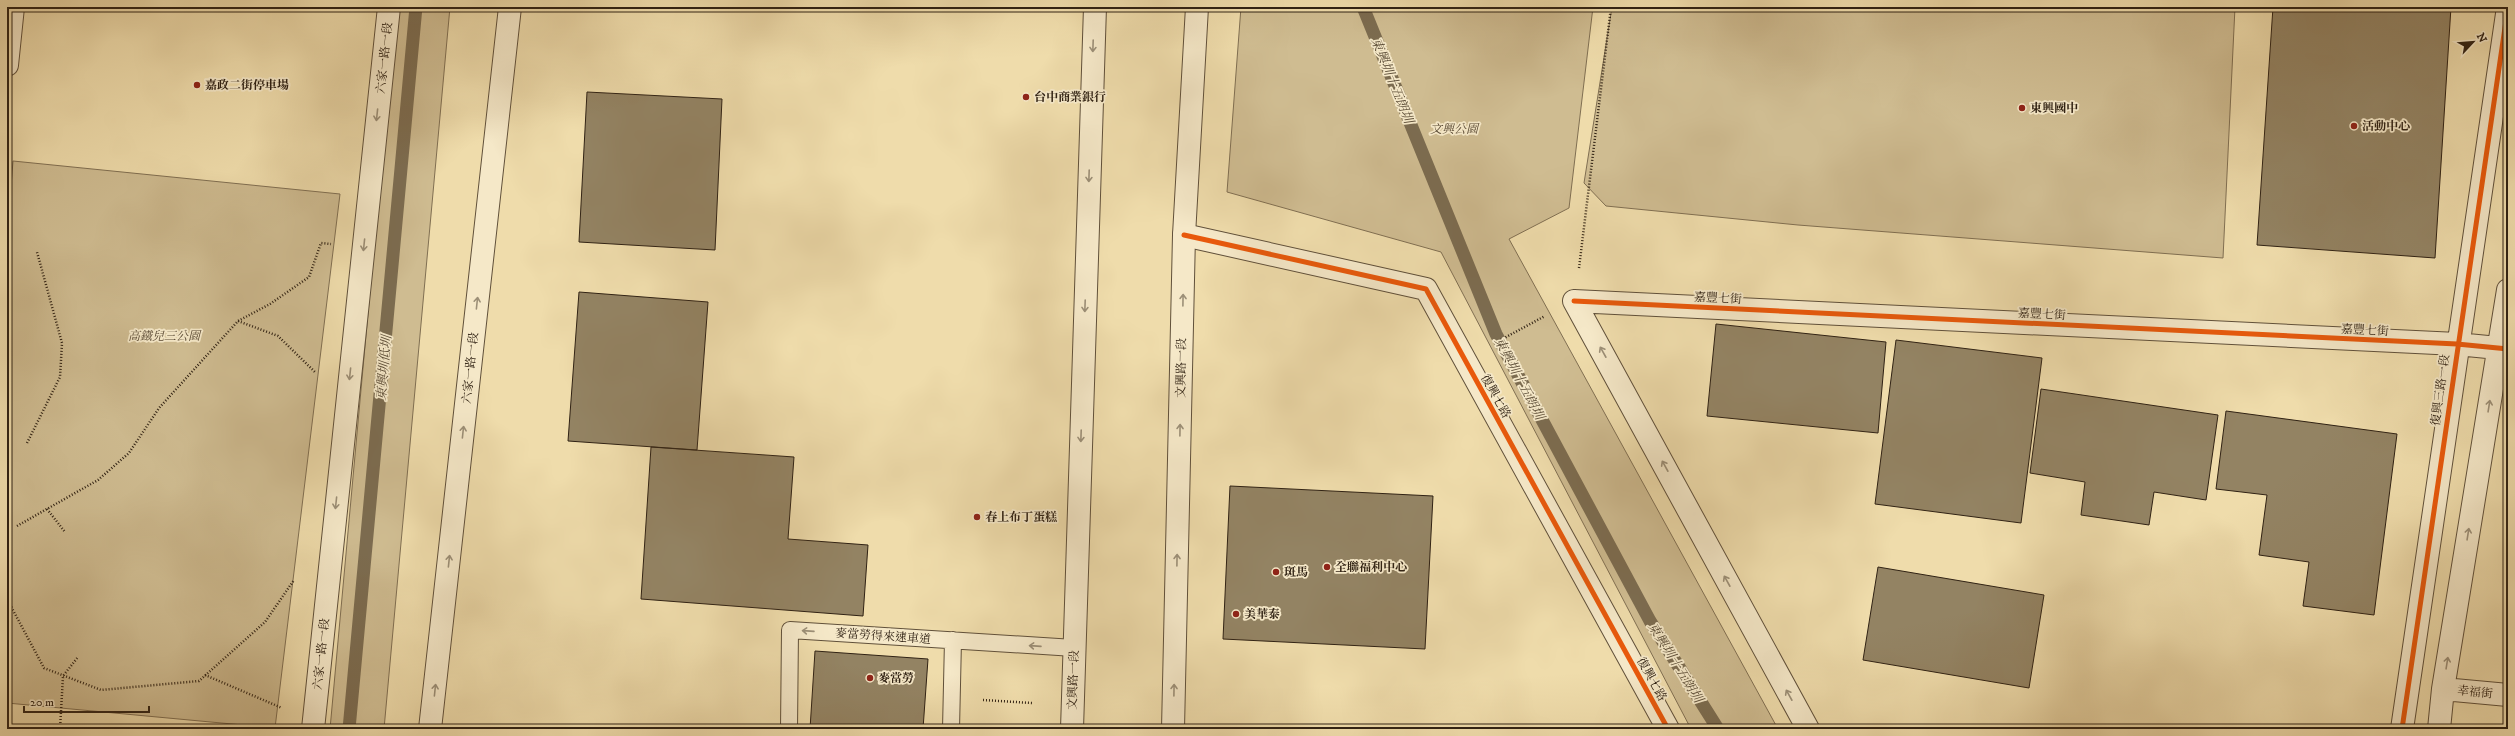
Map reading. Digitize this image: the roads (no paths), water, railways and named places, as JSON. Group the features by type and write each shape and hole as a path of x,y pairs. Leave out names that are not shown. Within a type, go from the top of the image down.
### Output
{"street":[{"path":"7,65 12,7"},
{"name":"六家一路一段","path":"313,729 389,7"},
{"name":"六家一路一段","path":"430,729 510,7"},
{"name":"文興路一段","path":"1072,729 1094,7"},
{"name":"文興路一段","path":"1173,729 1184,235 1197,7"},
{"name":"復興三路一段","path":"2402,729 2457,344 2508,7"},
{"name":"復興七路","path":"1184,235 1426,289 1668,729"},
{"path":"2439,729 2443,689 2503,348 2508,290"},
{"name":"嘉豐七街","path":"1808,729 1574,301 2457,344 2503,348"},
{"name":"幸福街","path":"2443,689 2508,695"}],"lane":[{"name":"麥當勞得來速車道","path":"789,729 790,630 1074,648"},
{"path":"951,729 953,640"}],"waterway":[{"name":"東興圳低圳","path":"349,729 416,7"},
{"name":"東興圳十五朗圳","path":"1363,7 1496,334 1650,621 1718,729"}],"place":[{"name":"嘉政二街停車場","path":"197,85"},
{"name":"台中商業銀行","path":"1026,97"},
{"name":"東興國中","path":"2022,108"},
{"name":"活動中心","path":"2354,126"},
{"name":"春上布丁蛋糕","path":"977,517"},
{"name":"全聯福利中心","path":"1327,567"},
{"name":"斑馬","path":"1276,572"},
{"name":"美華泰","path":"1236,614"},
{"name":"麥當勞","path":"870,678"}],"park label":[{"name":"文興公園","path":"1454,129"},
{"name":"高鐵兒三公園","path":"164,336"}]}
